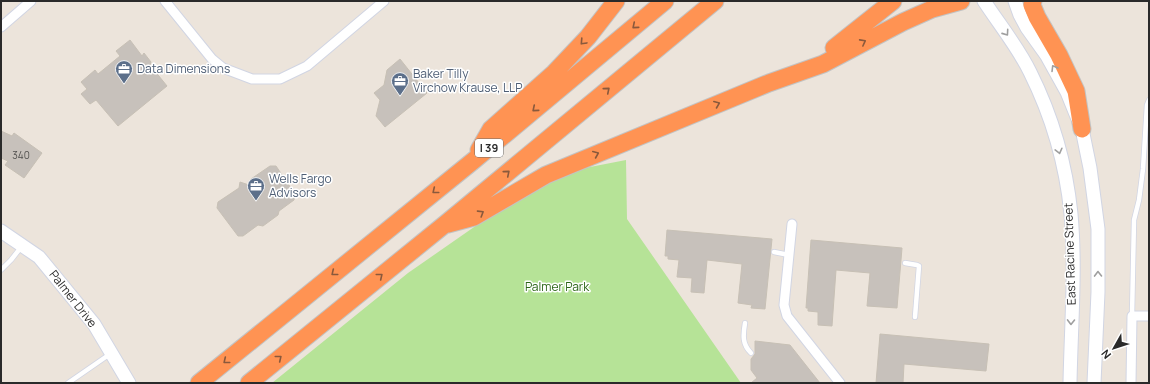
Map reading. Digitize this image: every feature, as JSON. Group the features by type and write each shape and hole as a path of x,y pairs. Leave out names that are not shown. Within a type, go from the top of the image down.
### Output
{"highway":[{"path":"473,161 491,129 554,73 588,37 616,1"},
{"name":"I 39","path":"199,383 473,161 665,1"},
{"name":"I 39","path":"249,383 444,225 715,1"},
{"path":"789,75 835,47 893,1"},
{"path":"444,225 474,217 546,175 789,75 823,64 903,22 932,9 961,1"},
{"path":"1032,1 1037,17 1059,55 1076,91 1082,129"}],"main road":[{"name":"East Racine Street","path":"984,1 1030,71 1055,132 1065,174 1071,214 1072,271 1070,383"},
{"path":"1015,1 1020,15 1047,56 1067,92 1082,129 1090,168 1098,229 1098,292 1094,383"},
{"name":"Palmer Drive","path":"1,231 39,257 64,286 94,324 129,383"}],"street":[{"path":"1,27 31,1"},
{"path":"165,1 212,59 223,68 252,79 280,79 307,66 384,1"},
{"path":"792,224 784,305 787,316 840,383"},
{"path":"1131,383 1132,316 1149,316"}],"lane":[{"path":"1132,316 1134,220 1139,200 1143,170 1146,112 1149,100"},
{"path":"1143,170 1149,169"},
{"path":"1,270 23,245"},
{"path":"774,252 789,255"},
{"path":"905,263 919,266 915,317"},
{"path":"745,323 743,339 745,346 751,353"},
{"path":"68,383 111,353"}],"green space":[{"name":"Palmer Park","path":"626,160 627,219 741,383 272,383 408,273 549,175"}],"building":[{"name":"Data Dimensions","path":"130,40 142,56 144,53 151,62 150,65 167,86 118,126 96,100 90,104 81,94 87,89 81,82 95,70 98,74 120,56 116,51"},
{"name":"Baker Tilly Virchow Krause, LLP","path":"400,59 427,93 385,127 376,116 380,100 374,93 384,85 387,70"},
{"path":"1,131 12,136 14,133 42,153 24,178 5,165 8,161 1,158"},
{"name":"Wells Fargo Advisors","path":"270,166 276,166 295,194 294,200 279,211 278,215 263,226 258,225 243,236 238,236 217,208 218,202 239,188 240,182 249,185 251,179"},
{"path":"667,230 772,239 765,309 751,308 752,305 738,303 742,264 707,260 704,293 691,292 692,278 677,277 679,260 668,259 668,256 665,256"},
{"path":"811,240 902,248 897,308 867,306 870,273 836,270 832,326 818,325 818,312 808,311 808,308 806,308"},
{"path":"880,334 989,344 986,371 904,364 903,383 876,383"},
{"path":"755,341 790,345 820,383 751,383 757,378 751,370 751,359 755,354"}],"place":[{"name":"Data Dimensions","path":"124,84"},
{"name":"Baker Tilly Virchow Krause, LLP","path":"400,96"},
{"name":"Wells Fargo Advisors","path":"256,201"}]}
